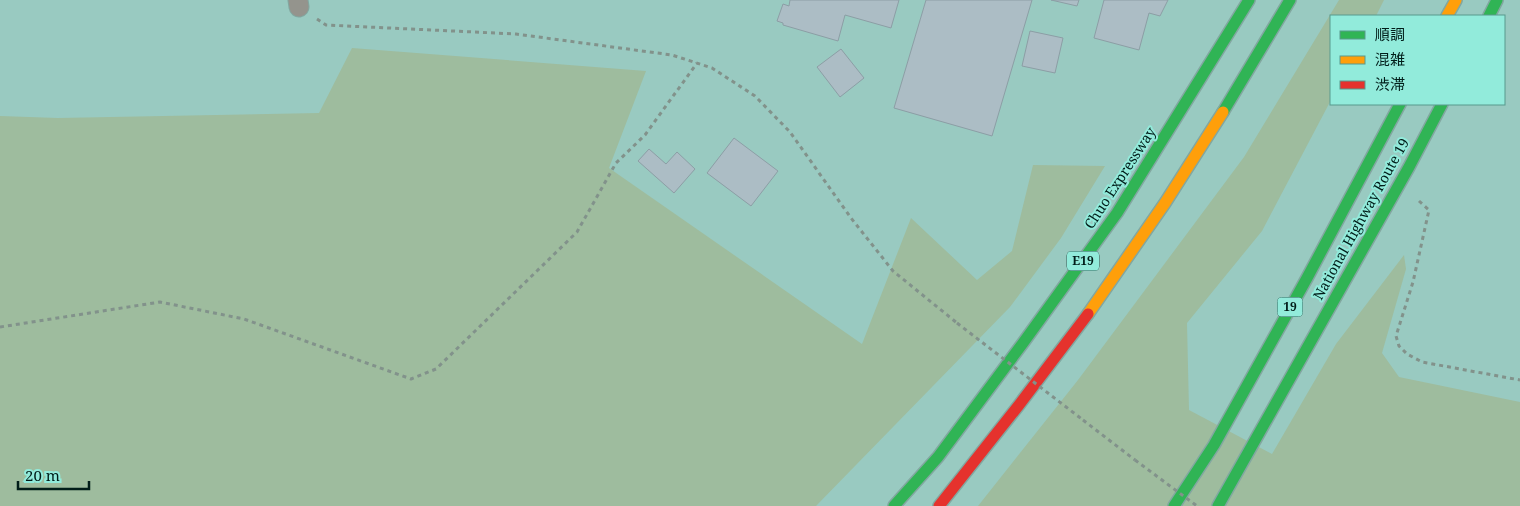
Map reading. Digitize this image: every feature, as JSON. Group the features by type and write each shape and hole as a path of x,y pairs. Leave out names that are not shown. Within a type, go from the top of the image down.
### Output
{"highway":[{"name":"Chuo Expressway","path":"894,506 944,449 1117,213 1249,0"},
{"name":"E19","path":"938,506 1050,365 1146,231 1240,85 1290,0"},
{"path":"1448,15 1456,0"},
{"path":"1490,15 1497,0"},
{"name":"National Highway Route 19","path":"1174,506 1214,445 1307,278 1399,105"},
{"name":"National Highway Route 19","path":"1218,506 1441,105"}],"path":[{"path":"299,4 326,25 516,34 672,55 712,68 755,96 790,132 851,218 893,271 1083,420 1197,506"},
{"path":"0,327 160,302 244,319 411,379 436,370 577,232 616,163 645,135 697,63"},
{"path":"1395,191 1422,202 1429,210 1413,282 1396,336 1399,346 1422,362 1520,380"}],"green space":[{"path":"1339,0 1384,0 1376,15 1330,15 1330,102 1262,231 1187,323 1189,410 1272,454 1336,344 1404,255 1406,269 1382,353 1399,377 1520,402 1520,506 978,506 1078,380 1244,157"},
{"path":"352,48 646,71 609,168 862,344 911,218 977,280 1012,251 1033,165 1105,166 1061,238 1010,307 816,506 0,506 0,116 58,118 319,113"}],"building":[{"path":"790,0 899,0 891,28 845,15 838,41 783,25 783,23 777,21 783,4 789,6"},
{"path":"926,0 1032,0 992,136 894,108"},
{"path":"1051,0 1079,0 1077,6"},
{"path":"1104,0 1168,0 1160,16 1149,13 1139,50 1094,38"},
{"path":"1030,31 1063,38 1055,73 1022,66"},
{"path":"841,49 864,78 840,97 817,67"},
{"path":"734,138 778,171 751,206 707,173"},
{"path":"649,149 666,164 677,152 695,169 674,193 638,161"}],"traffic: fast":[{"path":"894,506 938,457 1117,213 1249,0"},
{"path":"1223,112 1290,0"},
{"path":"1490,15 1497,0"},
{"path":"1174,506 1214,445 1307,278 1399,105"},
{"path":"1218,506 1409,167 1441,105"}],"traffic: slow":[{"path":"1448,15 1456,0"},
{"path":"1088,314 1165,203 1223,112"}],"traffic: jam":[{"path":"939,506 1088,314"}]}
